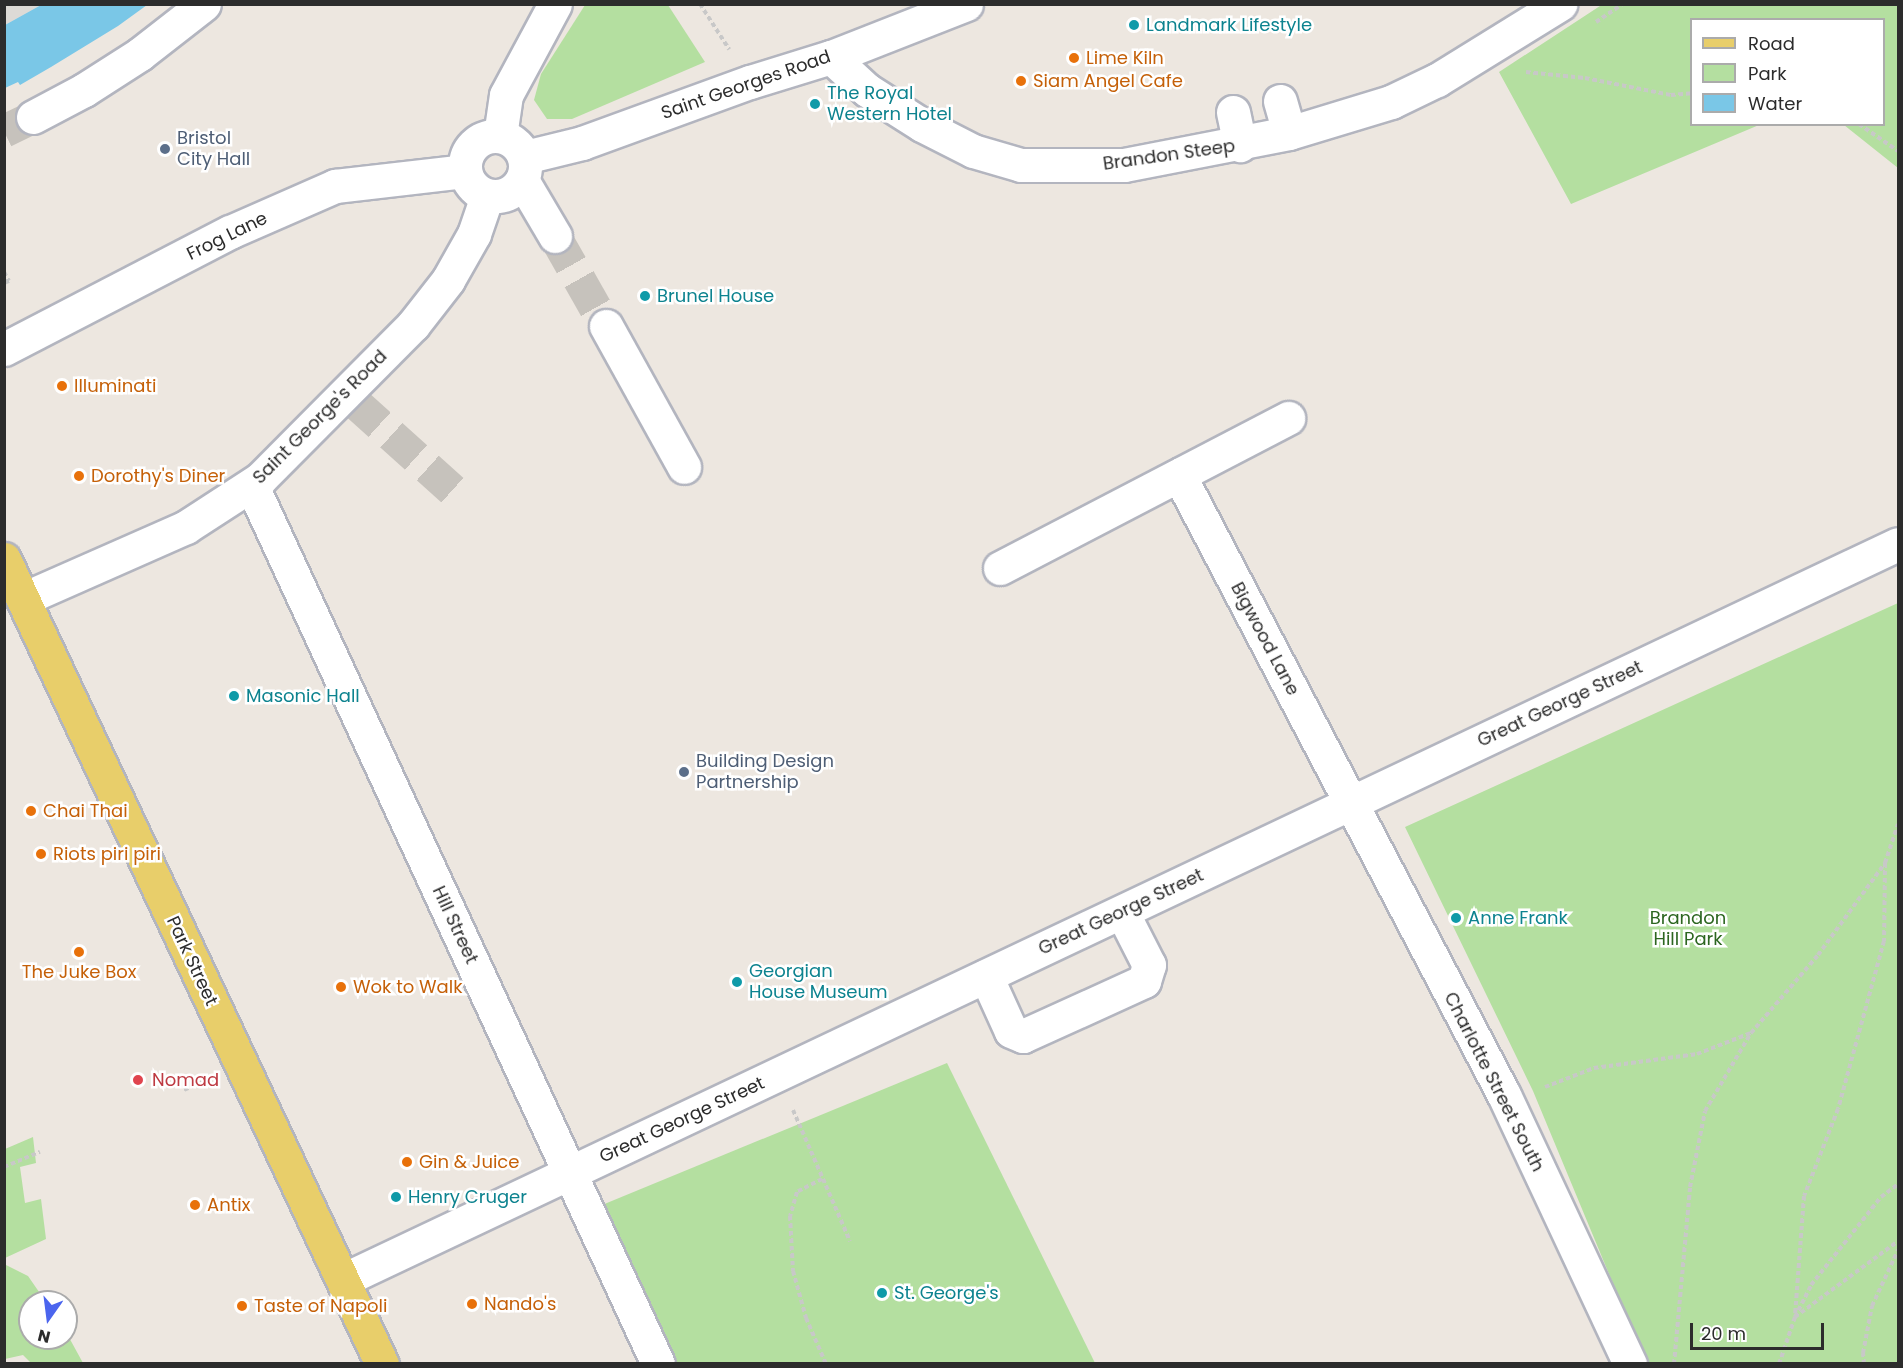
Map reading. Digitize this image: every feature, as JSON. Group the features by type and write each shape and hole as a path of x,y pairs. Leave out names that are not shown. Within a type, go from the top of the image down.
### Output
{"main road":[{"name":"Park Street","path":"4,559 382,1364"}],"street":[{"path":"33,117 84,90 140,54 204,4"},
{"path":"500,136 506,95 555,4"},
{"name":"Saint Georges Road","path":"523,169 582,143 750,82 831,57 966,4"},
{"name":"Brandon Steep","path":"831,57 867,90 922,125 973,151 1021,165 1124,165 1240,145 1289,133 1391,102 1437,80 1560,4"},
{"path":"1280,101 1289,133"},
{"path":"1233,112 1240,145"},
{"path":"523,169 511,192 496,197 487,196 473,189 464,171 465,158 472,144 486,136 510,139 520,149 523,169 555,236"},
{"name":"Frog Lane","path":"4,349 235,242 335,186 464,171"},
{"name":"Saint George's Road","path":"23,599 186,527 252,486 412,325 458,261 474,234 487,196"},
{"path":"606,326 684,467"},
{"path":"1000,568 1288,418"},
{"name":"Bigwood Lane","path":"1179,475 1350,804"},
{"name":"Hill Street","path":"252,486 658,1364"},
{"name":"Great George Street","path":"344,1280 1899,544"},
{"name":"Charlotte Street South","path":"1350,804 1504,1095 1630,1364"},
{"path":"986,975 1011,1031 1023,1036 1144,981 1149,965 1122,912"}],"path":[{"path":"700,4 750,82"},
{"path":"1516,71 1585,78 1671,96 1690,93"},
{"path":"1862,126 1899,151"},
{"path":"4,272 9,281 4,283"},
{"path":"1674,1364 1690,1187 1704,1111 1751,1033 1818,955 1885,863 1899,824"},
{"path":"1796,1317 1804,1196 1838,1109 1884,941 1885,863"},
{"path":"1534,1091 1594,1068 1697,1054 1751,1033"},
{"path":"790,1104 850,1241"},
{"path":"4,1167 40,1152"},
{"path":"822,1179 797,1192 790,1216 793,1270 806,1318 826,1364"},
{"path":"1779,1364 1796,1317 1811,1285 1881,1197 1899,1184"},
{"path":"1796,1317 1899,1241"},
{"path":"1864,1364 1863,1353 1872,1306 1899,1250"}],"green space":[{"path":"1603,4 1898,5 1898,168 1845,126 1885,126 1885,18 1690,18 1690,126 1757,126 1571,204 1499,72"},
{"path":"585,5 668,5 705,62 572,119 547,119 534,100 541,74"},
{"name":"Brandon Hill Park","path":"1898,603 1898,1363 1646,1363 1533,1091 1405,827"},
{"path":"947,1063 1095,1363 672,1363 602,1205"},
{"path":"33,1137 36,1163 20,1167 25,1203 41,1199 46,1239 5,1258 5,1149"},
{"path":"4,1264 28,1276 38,1290 18,1290 18,1350 76,1350 83,1363 31,1363 23,1355 5,1359"}],"shaded area":[{"path":"5,5 41,5 5,25"}],"water":[{"path":"41,5 147,5 118,26 51,67 20,85 18,82 5,88 5,25"}],"tunnel":[{"path":"4,131 33,117"},
{"path":"555,236 606,326"},
{"path":"355,402 456,493"}],"place":[{"name":"Landmark Lifestyle","path":"1134,25"},
{"name":"Lime Kiln","path":"1074,58"},
{"name":"Siam Angel Cafe","path":"1021,81"},
{"name":"The Royal Western Hotel","path":"815,104"},
{"name":"Bristol City Hall","path":"165,149"},
{"name":"Brunel House","path":"645,296"},
{"name":"Illuminati","path":"62,386"},
{"name":"Dorothy's Diner","path":"79,476"},
{"name":"Masonic Hall","path":"234,696"},
{"name":"Building Design Partnership","path":"684,772"},
{"name":"Chai Thai","path":"31,811"},
{"name":"Riots piri piri","path":"41,854"},
{"name":"Anne Frank","path":"1456,918"},
{"name":"The Juke Box","path":"79,952"},
{"name":"Georgian House Museum","path":"737,982"},
{"name":"Wok to Walk","path":"341,987"},
{"name":"Nomad","path":"138,1080"},
{"name":"Gin & Juice","path":"407,1162"},
{"name":"Henry Cruger","path":"396,1197"},
{"name":"Antix","path":"195,1205"},
{"name":"St. George's","path":"882,1293"},
{"name":"Nando's","path":"472,1304"},
{"name":"Taste of Napoli","path":"242,1306"}]}
